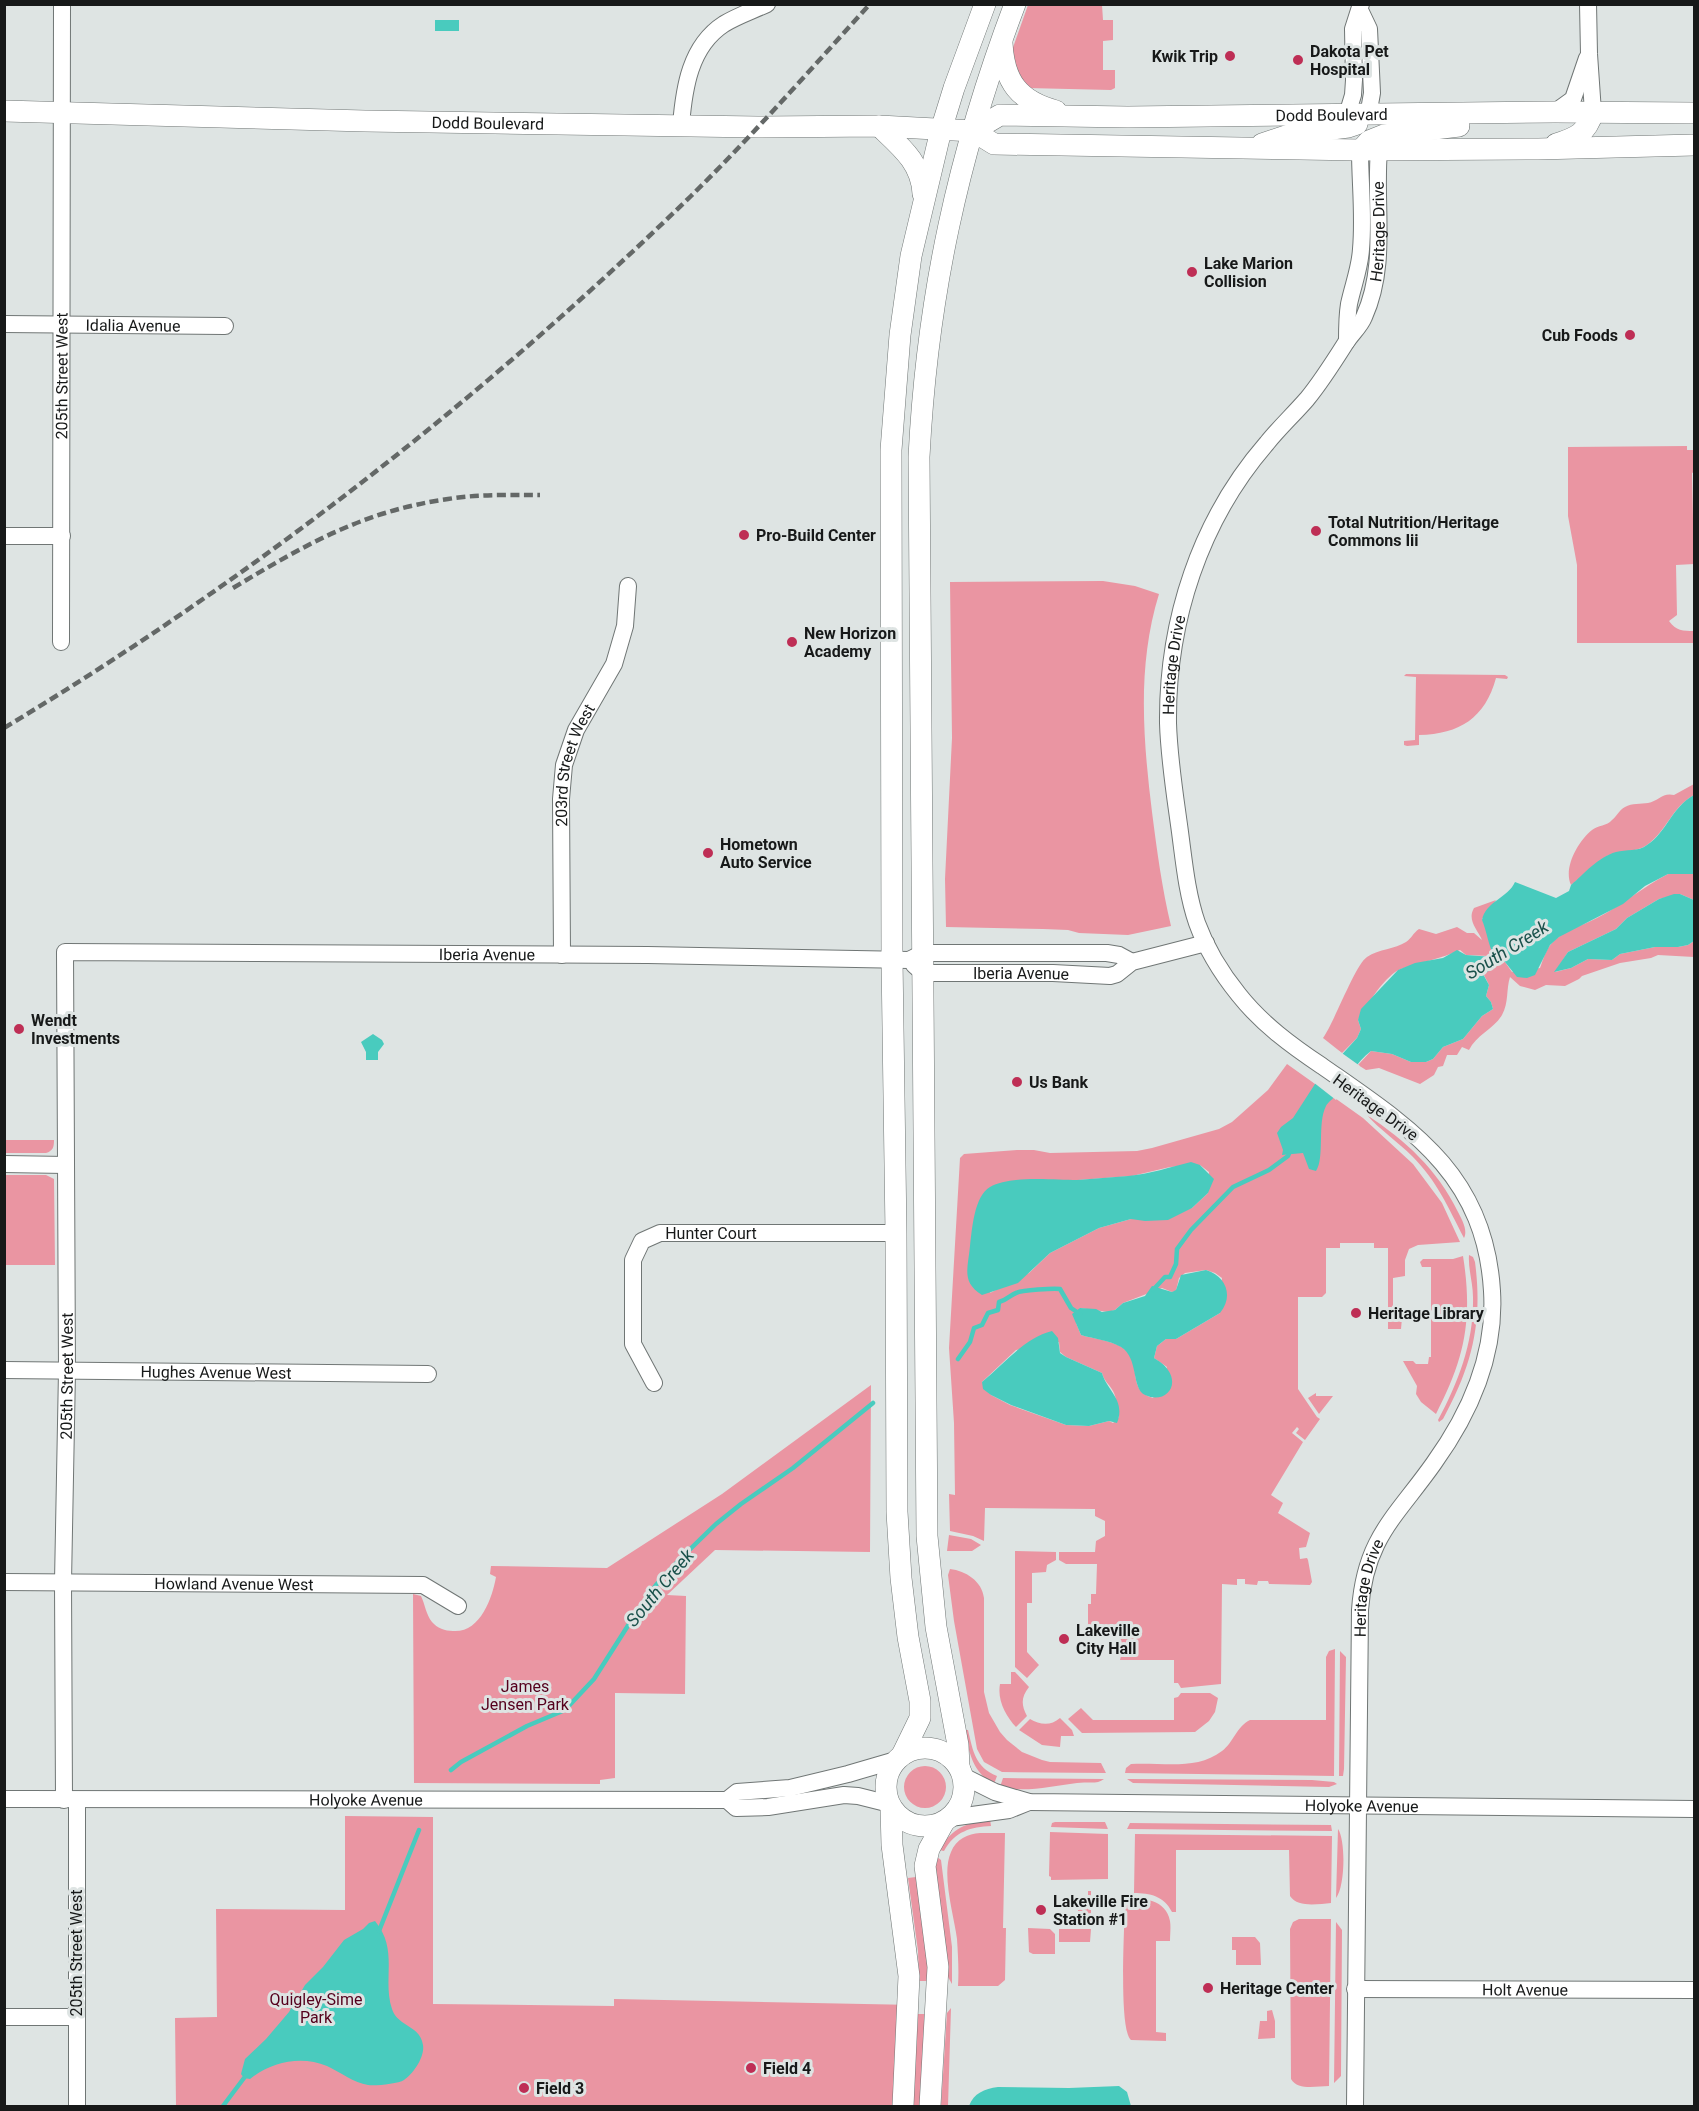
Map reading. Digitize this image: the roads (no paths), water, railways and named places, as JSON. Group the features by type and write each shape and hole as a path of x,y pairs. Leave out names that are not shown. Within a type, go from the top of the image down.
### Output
{"main road":[{"path":"930,2106 938,1967 926,1866 929,1849 963,1799 958,1745 931,1592 927,1536 912,961 891,450 900,335 923,202 954,88 985,4"},
{"path":"903,2106 909,1976 886,1785 891,1767 920,1718 920,1701 908,1637 898,1555 896,1233 912,961 919,457 922,395 943,252 956,191 1001,41 1015,4"},
{"path":"1001,41 1005,66 1017,91 1039,106 1077,116"},
{"name":"Dodd Boulevard","path":"4,111 365,122 758,127 879,126 973,132 994,144 1370,150 1538,150 1695,145"},
{"name":"Dodd Boulevard","path":"973,132 1000,115 1128,117 1555,112 1695,113"},
{"path":"1538,150 1581,134 1589,125 1593,112"},
{"path":"1370,150 1369,141 1384,135 1466,125 1503,114"},
{"path":"1244,149 1292,134 1348,128 1361,122 1358,115"},
{"path":"879,126 916,166 921,175 923,202"},
{"path":"899,1757 917,1748 933,1748 948,1755 961,1771"},
{"path":"890,1806 898,1816 915,1826 925,1827 947,1820"}],"street":[{"name":"205th Street West","path":"60,642 62,4"},
{"path":"681,125 686,81 695,58 708,39 722,26 767,4"},
{"path":"1588,4 1593,112"},
{"path":"1358,115 1372,93 1370,29 1360,7"},
{"path":"1555,112 1573,99 1580,83 1581,70 1589,54"},
{"name":"Heritage Drive","path":"1355,2106 1360,1610 1366,1569 1379,1537 1437,1460 1471,1399 1491,1334 1490,1272 1484,1242 1475,1217 1448,1168 1426,1143 1389,1113 1268,1026 1250,1008 1224,974 1206,943 1197,924 1190,896 1170,757 1169,683 1178,623 1196,563 1212,526 1228,497 1256,456 1319,384 1347,341 1349,305 1359,269 1362,246 1363,192 1359,172 1370,150"},
{"name":"Idalia Avenue","path":"4,324 225,326"},
{"path":"4,536 62,536"},
{"name":"203rd Street West","path":"562,955 561,799 564,765 576,730 614,664 625,626 628,586"},
{"name":"Iberia Avenue","path":"65,952 562,955 912,961 1107,953 1119,955 1132,962 1206,943"},
{"name":"205th Street West","path":"65,952 67,1371 63,1582 77,2106"},
{"path":"4,1164 66,1165"},
{"name":"Hunter Court","path":"654,1383 633,1344 633,1260 642,1241 660,1233 896,1233"},
{"name":"Hughes Avenue West","path":"4,1370 428,1374"},
{"name":"Howland Avenue West","path":"4,1582 423,1585 458,1606"},
{"name":"Holyoke Avenue","path":"4,1799 727,1800 737,1792 790,1788 848,1774 899,1757"},
{"name":"Holyoke Avenue","path":"961,1771 995,1792 1029,1802 1695,1809"},
{"name":"Holyoke Avenue","path":"727,1800 736,1808 749,1808 851,1795 890,1806"},
{"name":"Holyoke Avenue","path":"947,1820 1009,1810 1029,1802"},
{"name":"Holt Avenue","path":"1355,1989 1695,1990"},
{"path":"4,2017 76,2017"}],"water":[{"path":"435,20 459,20 459,31 435,31"},
{"path":"1694,795 1694,874 1668,874 1645,886 1623,904 1559,937 1550,945 1535,975 1527,978 1517,977 1505,962 1495,960 1494,968 1483,974 1489,985 1486,996 1493,1009 1482,1016 1463,1039 1443,1047 1433,1059 1426,1062 1411,1062 1392,1054 1371,1051 1356,1066 1326,1106 1323,1113 1319,1165 1316,1171 1309,1169 1303,1153 1282,1155 1283,1150 1277,1133 1293,1118 1315,1084 1357,1038 1361,1029 1358,1020 1361,1009 1398,970 1415,963 1443,958 1457,950 1466,955 1493,957 1482,920 1488,908 1515,882 1556,898 1569,891 1571,885 1609,854 1640,849 1654,840 1680,806"},
{"path":"1674,894 1694,900 1694,941 1688,945 1655,947 1620,954 1612,960 1588,959 1571,968 1554,972 1568,952 1616,929 1627,918 1659,899"},
{"path":"373,1034 384,1044 378,1052 378,1060 366,1060 366,1052 361,1042"},
{"path":"1191,1162 1200,1165 1214,1179 1208,1193 1192,1208 1168,1220 1131,1219 1099,1228 1050,1253 1018,1283 982,1295 968,1280 967,1268 977,1205 990,1187 999,1183 1020,1180 1077,1180 1136,1175"},
{"path":"1206,1270 1223,1282 1226,1287 1227,1300 1220,1313 1176,1339 1166,1339 1157,1346 1154,1358 1167,1368 1172,1382 1171,1388 1164,1396 1145,1395 1138,1386 1127,1352 1112,1343 1081,1335 1072,1314 1080,1308 1096,1309 1102,1312 1115,1310 1123,1303 1145,1296 1152,1286 1172,1292 1176,1290 1181,1275"},
{"path":"1052,1331 1058,1338 1060,1353 1102,1373 1118,1402 1117,1423 1109,1421 1089,1426 1066,1425 1011,1405 983,1389 982,1382 1023,1345"},
{"path":"375,1921 386,1943 389,1998 392,2009 399,2019 418,2033 423,2045 418,2065 411,2074 397,2083 368,2085 352,2080 327,2066 297,2061 267,2068 250,2079 244,2078 241,2074 245,2059 289,2012 305,1985 323,1967 344,1940"},
{"path":"1119,2086 1127,2092 1131,2106 969,2106 980,2092 998,2087"}],"waterway":[{"name":"South Creek","path":"1153,1290 1165,1277 1170,1277 1176,1264 1177,1249 1191,1230 1233,1187 1269,1170 1288,1156 1290,1151"},
{"name":"South Creek","path":"958,1359 970,1342 974,1328 982,1325 988,1313 998,1310 999,1302 1016,1293 1060,1289 1071,1308 1080,1314"},
{"name":"South Creek","path":"451,1770 461,1762 527,1726 565,1710 594,1679 656,1585 681,1558 716,1524 793,1468 873,1403"},
{"name":"South Creek","path":"379,1931 419,1830"},
{"name":"South Creek","path":"223,2106 247,2074"}],"railway":[{"path":"4,728 187,610 276,547 448,414 612,271 691,196 759,126 870,4"},
{"path":"233,588 310,544 389,512 460,497 540,495"}],"place":[{"name":"Kwik Trip","path":"1230,56"},
{"name":"Dakota Pet Hospital","path":"1298,60"},
{"name":"Lake Marion Collision","path":"1192,272"},
{"name":"Cub Foods","path":"1630,335"},
{"name":"Total Nutrition/Heritage Commons Iii","path":"1316,531"},
{"name":"Pro-Build Center","path":"744,535"},
{"name":"New Horizon Academy","path":"792,642"},
{"name":"Hometown Auto Service","path":"708,853"},
{"name":"Wendt Investments","path":"19,1029"},
{"name":"Us Bank","path":"1017,1082"},
{"name":"Heritage Library","path":"1356,1313"},
{"name":"Lakeville City Hall","path":"1064,1639"},
{"name":"Lakeville Fire Station #1","path":"1041,1910"},
{"name":"Heritage Center","path":"1208,1988"},
{"name":"Field 4","path":"751,2068"},
{"name":"Field 3","path":"524,2088"}],"park label":[{"name":"James Jensen Park","path":"525,1695"},
{"name":"Quigley-Sime Park","path":"316,2008"}]}
